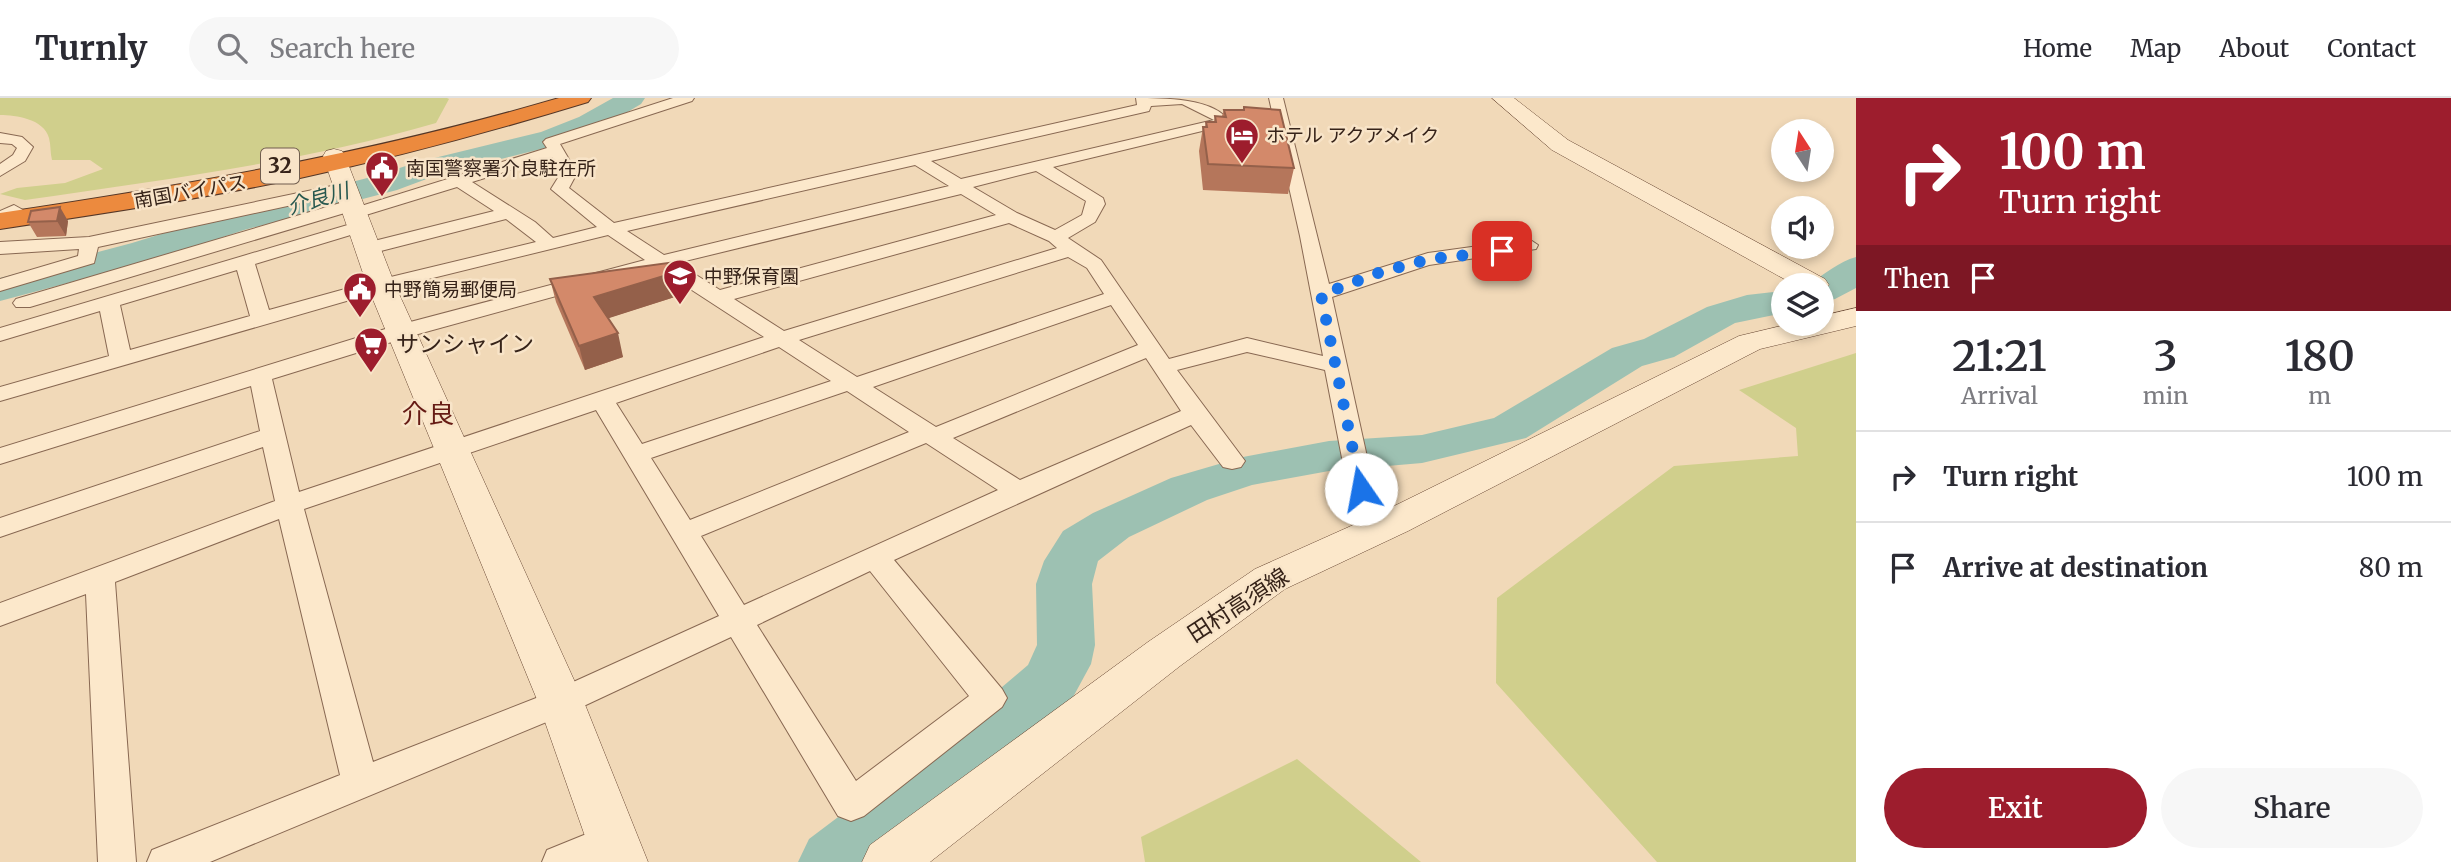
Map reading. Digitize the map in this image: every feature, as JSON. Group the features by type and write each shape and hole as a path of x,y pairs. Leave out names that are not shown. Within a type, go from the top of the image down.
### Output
{"highway":[{"name":"南国バイパス","path":"350,199 473,123 556,98"},
{"name":"南国バイパス","path":"3,215 227,185 350,199 479,128 581,98"}],"street":[{"path":"687,98 551,142 569,173 560,189 611,229 1018,491"},
{"path":"1276,98 1363,495 1394,522"},
{"path":"1502,98 1560,145 1837,299"},
{"path":"0,394 382,285 611,229 1144,108 1143,100 1184,100 1219,115 1222,122 662,261 403,331 0,456"},
{"path":"0,138 17,140 25,147 19,158 0,172"},
{"path":"0,248 89,243 459,181 558,150"},
{"path":"918,160 1094,264 1195,414 1232,461"},
{"path":"0,615 289,505 1063,244 1089,218 1096,205 1094,198 1039,166"},
{"path":"459,181 528,226 549,244"},
{"path":"0,335 244,261 350,199"},
{"path":"350,199 382,285 561,702 616,852 561,862"},
{"path":"23,303 350,199 509,213"},
{"path":"717,297 1011,217"},
{"path":"0,285 87,260 89,243"},
{"path":"1321,295 1381,272 1430,259 1502,251 1529,244"},
{"path":"244,261 261,319"},
{"path":"635,455 1116,297"},
{"name":"田村高須線","path":"889,862 1164,654 1270,579 1394,522 1837,299"},
{"path":"109,302 121,360"},
{"path":"682,533 930,435 1156,357 1247,345 1336,366"},
{"path":"260,375 289,505 360,782"},
{"path":"602,400 851,805 990,698 875,557"},
{"path":"166,862 561,702 1018,491 1195,414"},
{"path":"0,528 274,435"},
{"path":"100,577 117,862"}],"shaded area":[{"path":"0,98 449,99 436,123 386,137 232,169 25,200 0,194 17,188 65,183 103,169 90,160 52,160 50,141 41,126 29,119 0,115"},
{"path":"1856,353 1856,862 1657,862 1496,683 1497,598 1674,466 1798,456 1796,428 1739,390"},
{"path":"1297,759 1421,862 1145,862 1141,837"}],"building":[{"path":"1244,107 1280,110 1294,168 1208,164 1203,127 1207,127 1206,122 1216,122 1215,116 1226,117 1224,110 1244,110"},
{"path":"60,207 57,221 28,222 31,211"},
{"path":"675,262 677,272 594,297 618,333 579,346 550,279"}],"waterway":[{"name":"介良川","path":"0,290 145,251 232,223 386,183 429,168 551,138 589,123 632,98"},
{"path":"1834,285 1856,268"},
{"path":"834,862 958,764 1050,682 1061,664 1066,645 1064,584 1071,561 1082,544 1111,525 1189,489 1243,472 1329,456 1422,449 1510,428 1627,357 1659,348 1721,315 1771,304"}],"place":[{"name":"ホテル アクアメイク","path":"1242,165"},
{"name":"南国警察署介良駐在所","path":"382,198"},
{"name":"中野保育園","path":"680,306"},
{"name":"中野簡易郵便局","path":"360,319"},
{"name":"サンシャイン","path":"371,374"}],"district":[{"name":"介良","path":"428,414"}],"route":[{"path":"1361,489 1321,295 1381,272 1430,259 1502,251"}]}
